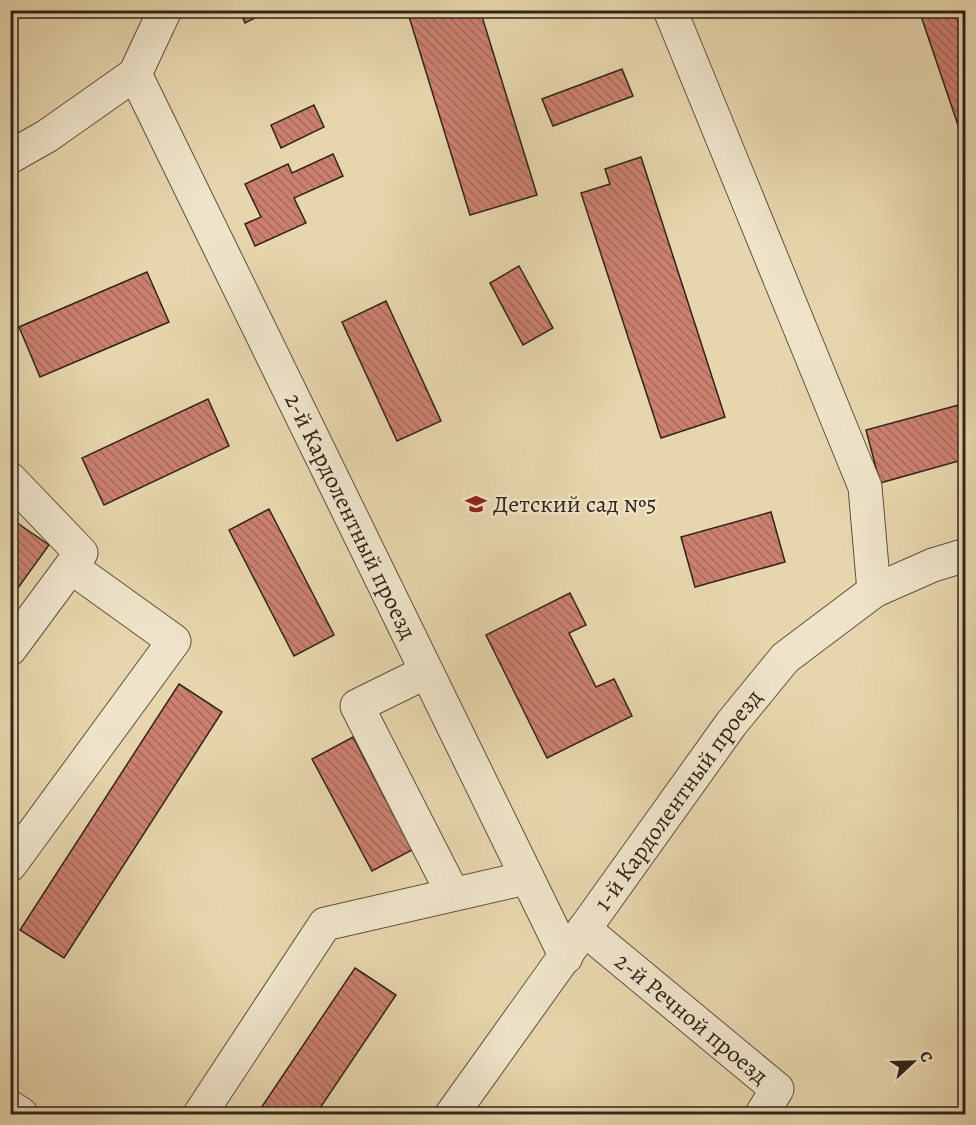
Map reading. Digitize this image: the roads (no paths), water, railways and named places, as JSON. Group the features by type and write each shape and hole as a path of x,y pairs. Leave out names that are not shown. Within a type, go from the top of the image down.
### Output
{"street":[{"path":"10,157 47,136 135,74 165,10"},
{"path":"670,10 865,487 874,591"},
{"name":"2-й Кардолентный проезд","path":"135,74 566,957"},
{"path":"10,479 81,553 10,649"},
{"name":"1-й Кардолентный проезд","path":"452,1114 731,724 785,658 874,591 933,565 966,555"},
{"path":"10,865 174,641 71,567"},
{"path":"426,672 357,706 453,894"},
{"path":"200,1114 325,924 526,878"},
{"name":"2-й Речной проезд","path":"584,929 777,1089 762,1114"},
{"path":"10,1107 21,1114"}],"place":[{"name":"Детский сад №5","path":"476,504"}]}
